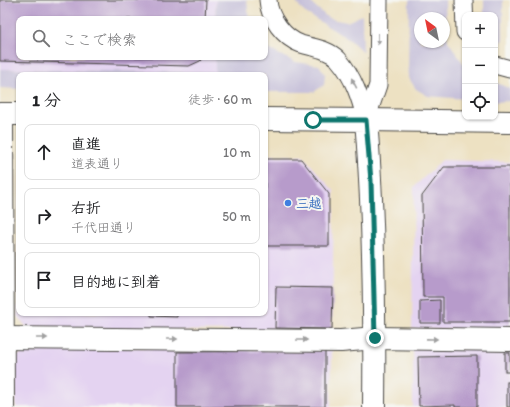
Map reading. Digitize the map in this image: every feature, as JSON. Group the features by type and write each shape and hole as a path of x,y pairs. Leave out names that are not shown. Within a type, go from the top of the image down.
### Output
{"street":[{"path":"3,407 2,338 7,114"},
{"path":"268,119 510,122"},
{"path":"366,120 371,181 375,338 374,407"},
{"path":"2,338 333,341 375,338 510,340"}],"lane":[{"path":"268,0 268,9 282,31 300,44 324,50 337,59 355,83 366,120"},
{"path":"366,120 378,85 379,0"},
{"path":"464,0 464,12"},
{"path":"498,66 510,69"}],"shaded area":[{"path":"0,0 216,0 215,16 16,16 16,60 215,60 215,72 0,69"},
{"path":"216,0 247,0 249,16 215,16"},
{"path":"294,0 308,0 327,17 336,20 347,22 362,15 363,52 350,40 304,12"},
{"path":"409,0 445,0 445,12 414,12 414,48 450,48 450,44 462,62 462,99 428,96 416,89 408,76"},
{"path":"484,0 503,0 503,42 498,41 498,12 484,12"},
{"path":"268,48 295,62 319,65 325,74 324,85 314,92 268,92 268,72 215,72 215,60 268,60"},
{"path":"0,69 161,72 16,72 16,89 0,88"},
{"path":"498,83 510,89 510,101 498,102"},
{"path":"268,155 303,156 334,191 332,331 29,330 17,316 268,316"},
{"path":"442,160 510,162 510,331 412,329 414,187"},
{"path":"32,346 332,350 331,407 16,407 16,357"},
{"path":"413,348 510,349 510,407 413,407"}],"building":[{"path":"0,0 206,0 205,16 16,16 16,60 201,60 189,66 0,61"},
{"path":"268,159 301,159 329,194 329,246 268,246"},
{"path":"444,167 510,167 510,322 443,322 443,297 423,297 422,196"},
{"path":"276,287 333,288 332,329 275,328"},
{"path":"440,300 440,323 420,323 420,301"},
{"path":"151,316 177,316 177,317"},
{"path":"325,351 325,407 177,407 177,352"},
{"path":"505,353 510,353 510,372 505,372"},
{"path":"477,356 477,407 455,407 455,405 419,406 418,357"},
{"path":"507,382 510,382 510,407 507,407"}],"place":[{"name":"三越","path":"288,203"}],"route":[{"path":"313,120 366,120 371,181 375,338"}]}
